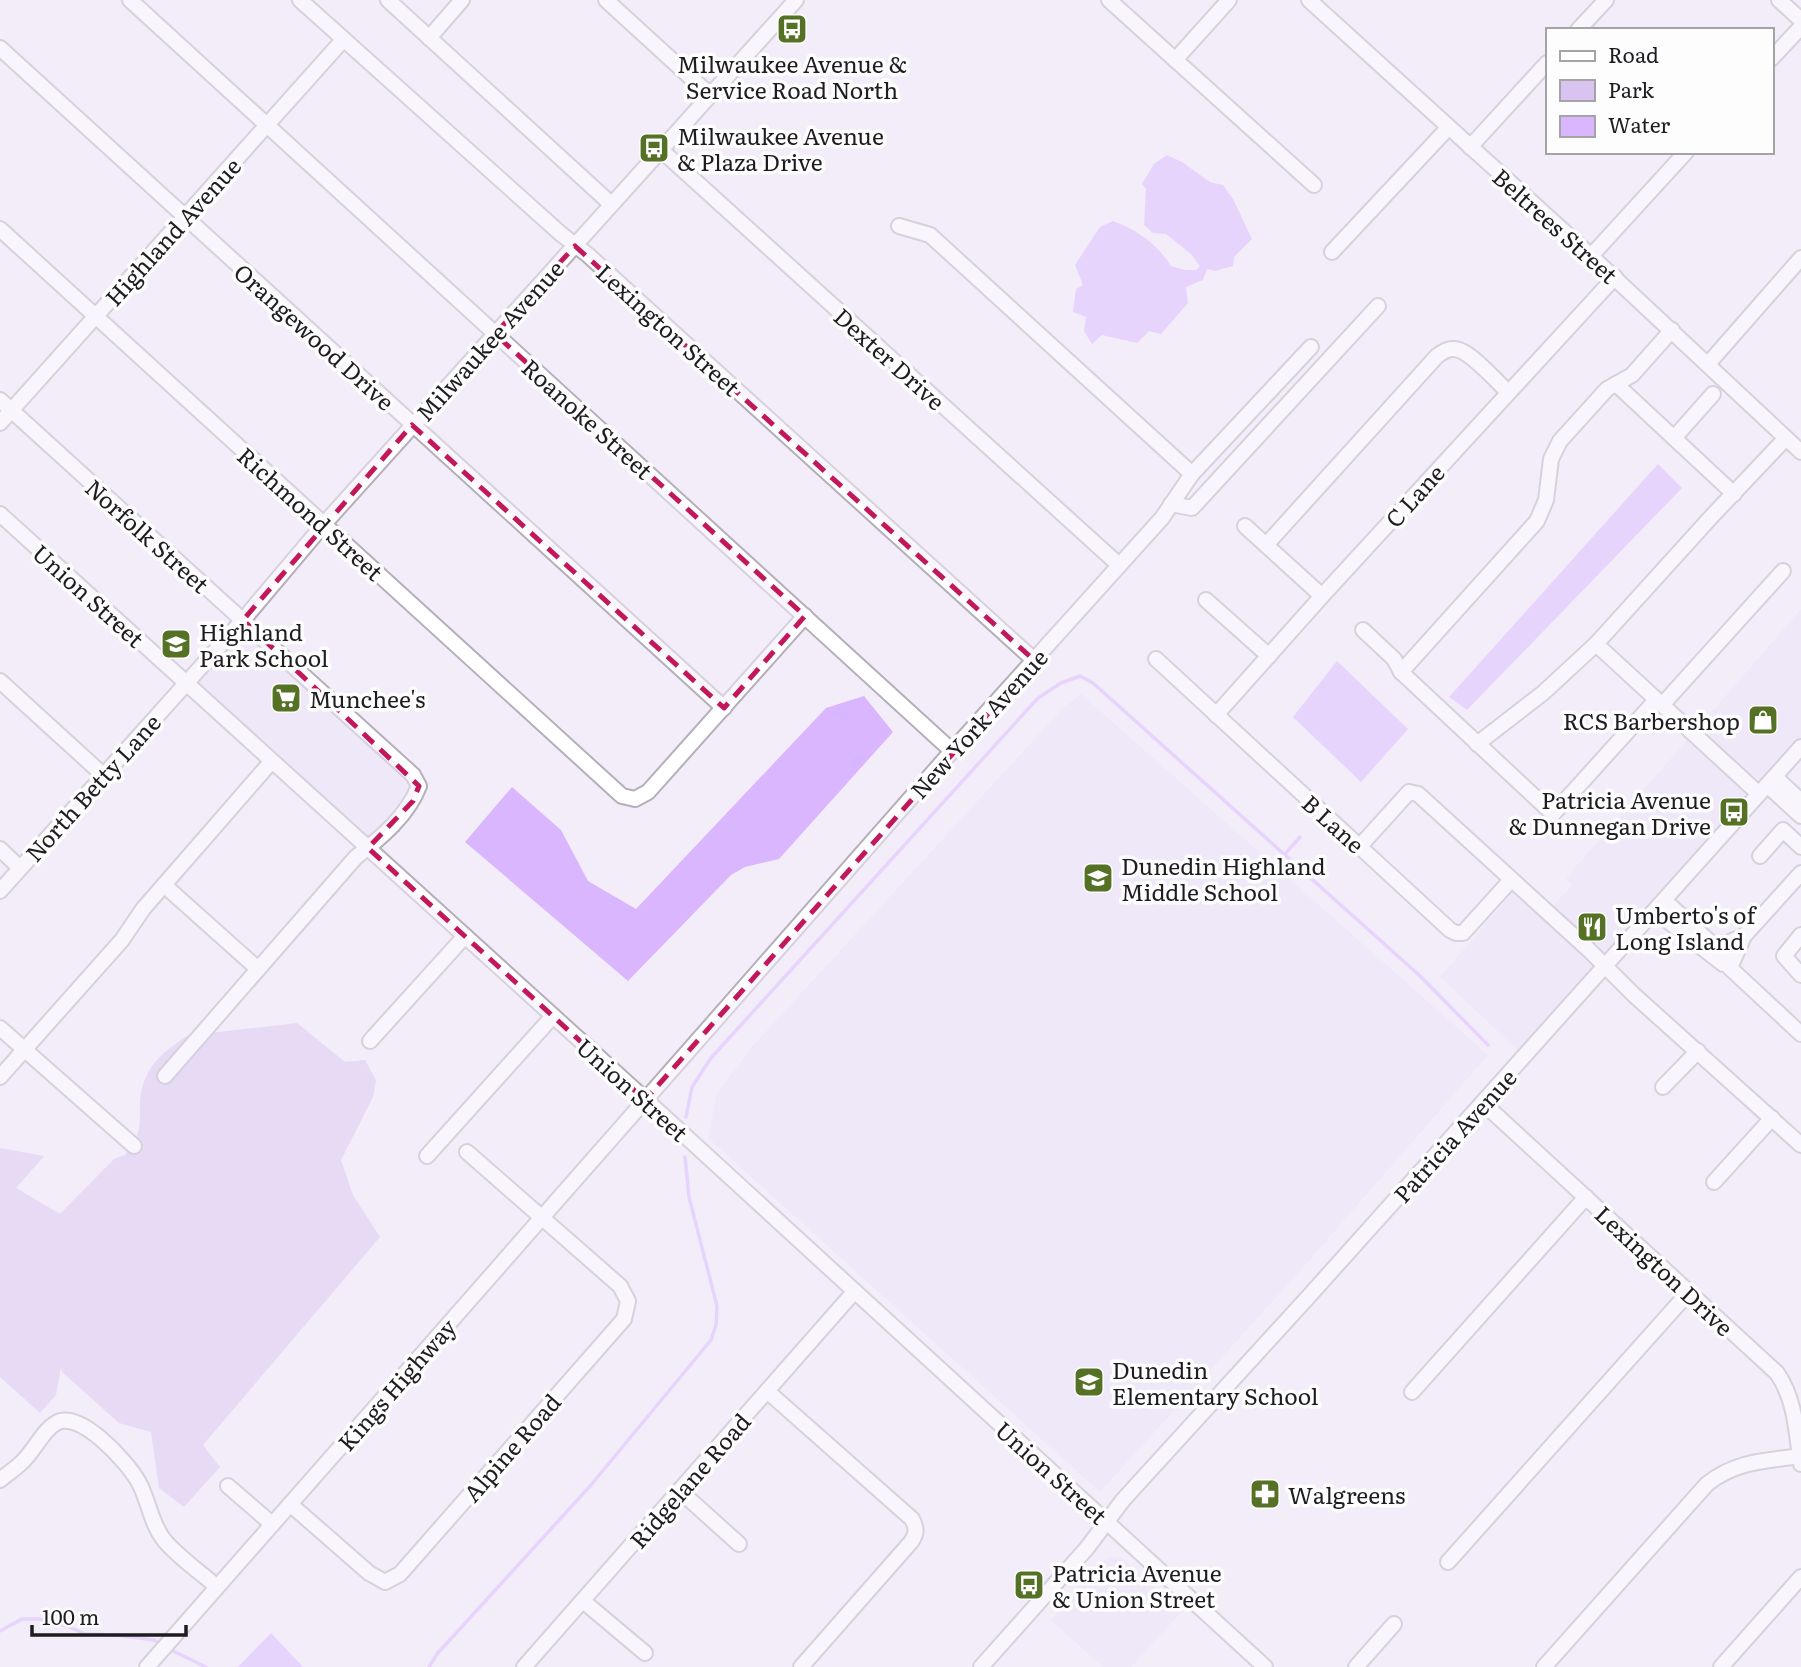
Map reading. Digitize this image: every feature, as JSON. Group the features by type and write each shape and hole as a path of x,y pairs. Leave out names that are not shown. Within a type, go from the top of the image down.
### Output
{"street":[{"name":"Roanoke Street","path":"130,0 953,751"},
{"name":"Lexington Street","path":"300,0 598,264 1035,661"},
{"path":"388,0 611,204"},
{"path":"429,38 462,0"},
{"path":"606,0 710,95"},
{"name":"Milwaukee Avenue","path":"185,683 412,425 796,0"},
{"path":"1109,0 1314,185"},
{"path":"1175,60 1229,0"},
{"name":"Beltrees Street","path":"1309,0 1615,277 1801,452"},
{"path":"1580,28 1606,0"},
{"path":"1779,0 1801,20"},
{"path":"1773,57 1801,27"},
{"name":"Highland Avenue","path":"0,423 344,40"},
{"name":"Orangewood Drive","path":"0,48 723,708"},
{"path":"1470,147 1546,64"},
{"path":"1332,253 1449,127"},
{"name":"Dexter Drive","path":"661,150 1119,565"},
{"path":"1591,256 1684,154"},
{"path":"899,226 930,235 1192,474"},
{"name":"Richmond Street","path":"0,229 622,796 635,799 648,792 723,708"},
{"path":"1708,364 1801,258"},
{"name":"C Lane","path":"1216,715 1615,277"},
{"path":"1171,504 1192,508 1378,306"},
{"path":"1401,672 1537,521 1546,500 1551,459 1555,450 1607,389 1632,375 1672,330"},
{"name":"New York Avenue","path":"645,1100 1162,518 1192,474 1311,347"},
{"path":"1266,545 1437,356 1448,348 1459,349 1508,392"},
{"path":"1616,384 1734,495"},
{"path":"1674,438 1713,394"},
{"name":"Norfolk Street","path":"0,400 413,775 419,786 414,801 368,848 356,856 164,1076"},
{"path":"1478,744 1543,693 1595,644 1786,438"},
{"name":"Union Street","path":"0,514 1265,1667"},
{"path":"1245,526 1322,596"},
{"path":"1363,630 1394,659 1401,672 1553,814 1783,571"},
{"path":"1206,600 1269,656"},
{"path":"723,708 805,616"},
{"path":"1595,644 1659,702 1767,785 1801,816"},
{"name":"B Lane","path":"1156,659 1450,930 1463,933 1511,880"},
{"path":"0,681 103,774"},
{"name":"North Betty Lane","path":"0,891 185,683"},
{"name":"Patricia Avenue","path":"982,1667 1087,1548 1124,1500 1801,747"},
{"path":"0,1077 122,940 143,909 271,762"},
{"path":"1767,785 1801,801"},
{"path":"1360,846 1409,792 1418,794 1801,1145"},
{"path":"1760,856 1783,830 1801,847"},
{"path":"0,849 20,868"},
{"path":"1730,968 1744,936 1801,873"},
{"path":"164,885 258,969"},
{"path":"1660,906 1713,944 1730,968 1801,1034"},
{"path":"1660,906 1714,959 1730,968"},
{"path":"1801,935 1784,956 1801,975"},
{"path":"370,1041 465,936"},
{"path":"1713,944 1727,943 1744,936"},
{"path":"427,1156 553,1016"},
{"path":"0,1028 134,1146"},
{"path":"1663,1087 1698,1051"},
{"name":"Kings Highway","path":"146,1667 645,1100"},
{"name":"Lexington Drive","path":"1483,1103 1777,1373 1792,1402 1800,1460"},
{"path":"1714,1182 1772,1118"},
{"path":"467,1152 542,1218"},
{"path":"1412,1392 1586,1197"},
{"name":"Alpine Road","path":"290,1504 369,1573 385,1582 409,1564 624,1319 627,1310 626,1294 620,1286 542,1218"},
{"name":"Ridgelane Road","path":"524,1667 855,1292"},
{"path":"1448,1562 1689,1292"},
{"path":"767,1391 912,1519 916,1527 911,1542 801,1667"},
{"path":"0,1480 22,1463 56,1423 76,1421 84,1425 130,1469 165,1542 216,1586"},
{"path":"1544,1667 1715,1477 1742,1464 1800,1460"},
{"path":"228,1486 272,1524"},
{"path":"680,1491 739,1544"},
{"path":"1721,1667 1801,1577"},
{"path":"583,1601 645,1653"},
{"path":"1356,1667 1394,1624"}],"highlighted area":[{"path":"575,246 1035,661 645,1100 368,848 413,801 419,786 243,620 412,425 724,708 805,616 495,334"}],"shaded area":[{"path":"1801,609 1801,739 1759,786 1697,729"},
{"path":"243,628 408,779 413,787 409,799 368,840 193,682"},
{"name":"Dunedin Highland Middle School","path":"1081,694 1488,1055 1299,1272 1100,1492 708,1138 717,1093 752,1047 1062,709"},
{"path":"1689,738 1751,795 1605,959 1551,908 1573,885 1566,878"},
{"path":"1513,892 1597,968 1521,1053 1440,977"},
{"path":"1122,1558 1181,1612 1131,1667 1103,1667 1051,1620 1104,1560"}],"green space":[{"path":"297,1023 345,1062 365,1060 376,1080 373,1097 341,1160 353,1195 380,1237 203,1445 220,1467 184,1507 159,1488 151,1432 119,1423 62,1372 61,1367 56,1395 40,1413 0,1377 0,1148 44,1156 16,1188 60,1214 114,1159 125,1155 128,1149 134,1154 141,1145 135,1139 139,1127 144,1081 152,1066 170,1048 194,1034 157,1077 164,1084 209,1033"}],"water":[{"path":"1167,155 1210,182 1223,185 1233,199 1252,239 1234,257 1233,266 1215,271 1207,269 1203,280 1186,287 1188,303 1161,334 1149,331 1137,343 1102,335 1092,344 1084,331 1086,317 1073,312 1076,289 1083,285 1075,265 1100,227 1113,221 1131,229 1153,244 1171,266 1196,270 1200,266 1191,254 1166,234 1153,233 1144,225 1146,189 1142,184 1154,164"},
{"path":"1658,464 1682,488 1467,710 1449,697"},
{"path":"1337,661 1408,729 1361,782 1293,717"},
{"path":"864,696 893,732 779,859 745,867 731,875 628,981 465,842 512,787 561,830 588,881 636,909 826,708"},
{"path":"271,1633 303,1667 238,1667"}],"waterway":[{"path":"686,1117 692,1087 711,1058 1038,698 1061,683 1080,676 1093,683 1419,975 1488,1045"},
{"path":"1285,854 1300,837"},
{"path":"429,1667 437,1654 591,1485 711,1340 716,1325 717,1306 689,1197 685,1157"},
{"path":"0,1631 22,1619 39,1619 85,1634 154,1640 160,1644"},
{"path":"167,1648 206,1667"}],"place":[{"name":"Milwaukee Avenue & Service Road North","path":"792,29"},
{"name":"Milwaukee Avenue & Plaza Drive","path":"654,148"},
{"name":"Highland Park School","path":"176,644"},
{"name":"Munchee's","path":"286,698"},
{"name":"RCS Barbershop","path":"1763,720"},
{"name":"Patricia Avenue & Dunnegan Drive","path":"1734,812"},
{"name":"Dunedin Highland Middle School","path":"1098,878"},
{"name":"Umberto's of Long Island","path":"1592,927"},
{"name":"Dunedin Elementary School","path":"1089,1382"},
{"name":"Walgreens","path":"1265,1494"},
{"name":"Patricia Avenue & Union Street","path":"1029,1585"}]}
